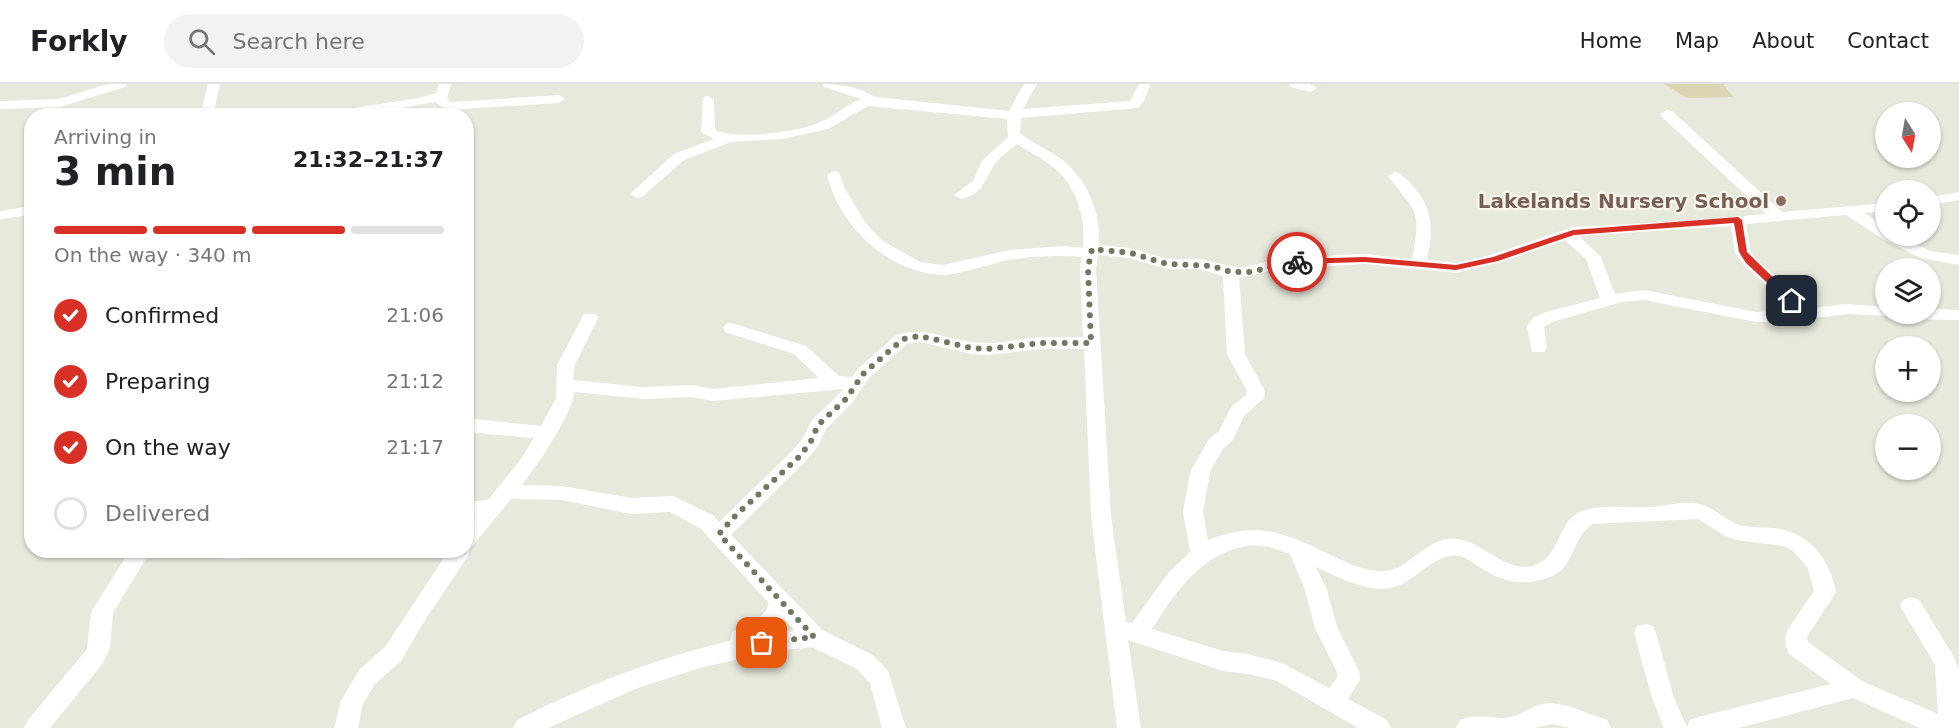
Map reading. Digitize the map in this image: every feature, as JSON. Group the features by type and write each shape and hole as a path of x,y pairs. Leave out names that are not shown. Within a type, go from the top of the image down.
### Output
{"street":[{"path":"0,105 49,105 121,84"},
{"path":"208,108 214,84"},
{"path":"828,84 863,95 872,101"},
{"path":"1031,84 1021,97 1012,129 1016,137 1058,163 1076,185 1091,216 1092,251 1088,268 1101,516 1129,728"},
{"path":"1295,84 1311,88"},
{"path":"708,100 708,132 717,137 730,138 767,136 816,128 863,103 872,101 1015,115 1133,105 1138,101 1144,86"},
{"path":"381,108 421,102 443,90 443,104 454,106 559,99"},
{"path":"67,108 72,100"},
{"path":"1667,114 1777,216"},
{"path":"961,195 979,183 987,164 1016,137"},
{"path":"637,194 679,157 730,138"},
{"path":"834,175 837,187 861,228 878,244 916,266 943,270 1010,255 1063,251 1131,253 1167,264 1212,266 1231,272 1249,272 1288,263 1335,260 1365,260 1456,268 1471,266 1567,234 1875,208"},
{"path":"1395,176 1423,211 1426,222 1418,265"},
{"path":"1941,199 1959,196"},
{"path":"0,215 24,210"},
{"path":"1850,211 1875,227"},
{"path":"1738,220 1743,252 1749,261 1806,313"},
{"path":"1567,234 1593,257 1609,300"},
{"path":"1908,246 1926,255 1959,260"},
{"path":"1201,555 1193,512 1200,472 1215,444 1226,435 1237,412 1255,398 1256,391 1236,354 1231,272"},
{"path":"1538,348 1535,326 1543,318 1561,312 1587,308 1626,294 1644,295 1756,316 1847,309 1875,311"},
{"path":"1941,315 1959,315"},
{"path":"474,532 528,464 565,398 566,365 590,318"},
{"path":"731,328 800,350 835,383"},
{"path":"719,534 734,517 800,456 811,441 818,425 846,399 855,384 896,343 910,336 971,348 1042,343 1091,343"},
{"path":"565,385 643,393 692,391 713,395 835,383 855,384"},
{"path":"474,425 545,433"},
{"path":"507,492 562,493 631,506 673,504 707,522 814,637 865,662 880,678 894,728"},
{"path":"474,509 493,507"},
{"path":"1137,634 1170,585 1186,567 1201,555 1228,541 1246,536 1266,536 1338,567 1368,578 1382,580 1399,578 1434,553 1449,547 1465,549 1503,572 1531,573 1546,570 1556,562 1563,554 1571,533 1578,523 1586,518 1602,515 1648,515 1685,510 1698,511 1735,532 1788,539 1807,551 1818,567 1826,592 1796,636 1795,644 1805,656 1854,688 1892,706 1951,727 1948,671 1945,662 1911,606"},
{"path":"1298,548 1316,590 1326,628 1348,671 1349,680 1333,701"},
{"path":"36,728 95,656 99,648 102,612 136,558"},
{"path":"346,728 352,701 367,676 393,654 456,558"},
{"path":"728,651 737,641 769,624 777,615 781,600"},
{"path":"1114,627 1223,661 1248,664 1282,673 1379,728"},
{"path":"1645,633 1663,698 1676,728"},
{"path":"525,728 634,679 728,651 776,640 814,637"},
{"path":"1698,728 1854,688"},
{"path":"1892,706 1906,728"},
{"path":"1468,728 1478,725 1512,728 1534,716 1545,714 1558,715 1599,728"}],"shaded area":[{"path":"1664,84 1723,84 1733,97 1687,98"}],"way so far":[{"path":"762,643 814,637 719,534 734,517 800,456 811,441 818,425 846,399 863,374 896,343 910,336 987,349 1042,343 1091,343 1088,268 1092,249 1131,253 1167,264 1181,266 1200,264 1226,272 1239,273 1297,262"}],"place":[{"name":"Lakelands Nursery School","path":"1781,201"}],"route":[{"path":"1297,262 1365,260 1456,268 1495,259 1573,232 1671,227 1738,220 1743,252 1749,261 1792,301"}]}
